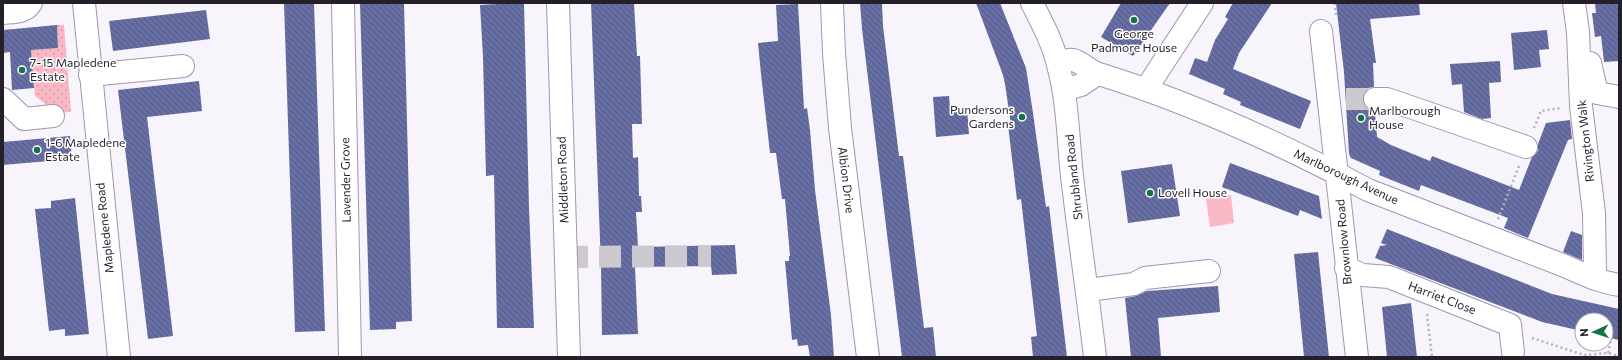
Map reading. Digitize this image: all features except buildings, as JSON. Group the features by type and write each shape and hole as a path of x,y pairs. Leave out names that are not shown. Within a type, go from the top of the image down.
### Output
{"street":[{"path":"3,12 21,11 31,3"},
{"name":"Mapledene Road","path":"84,3 90,76 119,357"},
{"name":"Lavender Grove","path":"343,3 350,357"},
{"name":"Middleton Road","path":"558,3 569,357"},
{"name":"Albion Drive","path":"832,3 840,128 868,357"},
{"name":"Shrubland Road","path":"1032,3 1047,35 1058,64 1064,90 1072,175 1088,290 1095,357"},
{"path":"1146,89 1202,3"},
{"name":"Rivington Walk","path":"1574,3 1578,32 1581,106 1594,213 1595,273 1593,278"},
{"name":"Brownlow Road","path":"1321,31 1337,100 1337,173 1346,268 1357,357"},
{"path":"1578,32 1586,45 1597,93 1619,97"},
{"name":"Marlborough Avenue","path":"1058,64 1066,60 1073,60 1097,74 1146,89 1251,133 1337,173 1368,190 1593,278 1619,285"},
{"path":"90,76 183,66"},
{"path":"1064,90 1081,85 1097,74"},
{"path":"1375,98 1387,99 1526,147"},
{"path":"3,99 24,118 53,116"},
{"name":"Harriet Close","path":"1346,268 1363,275 1389,277 1510,324"},
{"path":"1088,290 1134,284 1145,278 1209,271"},
{"path":"1510,324 1513,352"}],"path":[{"path":"1424,291 1432,357"},
{"path":"1510,324 1524,336 1584,355 1608,353 1619,356"}],"shaded area":[{"path":"57,25 64,25 71,112 57,113 35,96 31,50 58,48"},
{"path":"1231,195 1234,223 1210,227 1206,199"}],"tunnel":[{"path":"1346,99 1375,99"},
{"path":"566,257 711,256"}],"place":[{"name":"George Padmore House","path":"1134,20"},
{"name":"7-15 Mapledene Estate","path":"22,70"},
{"name":"Pundersons Gardens","path":"1022,117"},
{"name":"Marlborough House","path":"1361,118"},
{"name":"1-6 Mapledene Estate","path":"37,150"},
{"name":"Lovell House","path":"1150,193"}]}
